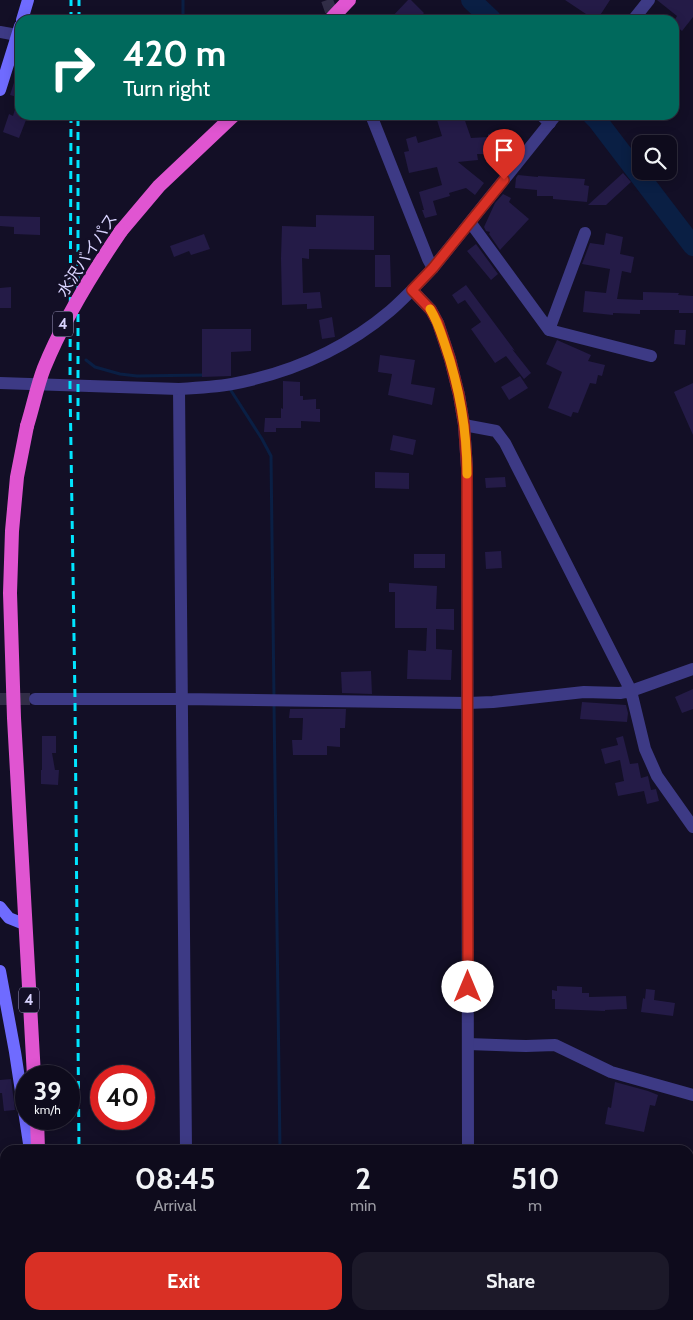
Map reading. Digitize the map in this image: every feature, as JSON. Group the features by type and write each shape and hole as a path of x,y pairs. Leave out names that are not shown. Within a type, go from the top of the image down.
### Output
{"highway":[{"path":"335,15 349,0"},
{"name":"水沢バイパス","path":"33,1065 24,924 10,593 12,531 17,477 43,369 63,324 89,278 121,232 159,186 229,120"},
{"path":"37,1130 38,1145"}],"main road":[{"path":"24,15 28,0"},
{"path":"0,90 15,43"},
{"path":"0,907 10,918 24,924"},
{"path":"0,971 29,1145"}],"street":[{"path":"637,15 649,0"},
{"path":"0,32 15,31"},
{"path":"374,120 433,268"},
{"path":"0,383 179,389 207,388 264,376 296,366 321,355 350,340 370,326 390,311 412,290 433,268 470,222 547,120"},
{"path":"470,222 549,330 651,356"},
{"path":"549,330 585,233"},
{"path":"412,290 431,310 438,323 450,359 464,425 467,468 468,1145"},
{"path":"179,389 186,1145"},
{"path":"464,425 496,431 506,443 631,691 645,748 657,776 693,827"},
{"path":"35,699 181,698 493,702 584,692 620,693 631,691 693,669"},
{"path":"468,1044 555,1045 611,1072 693,1094"}],"building":[{"path":"408,0 411,0 424,13 422,15 394,15"},
{"path":"565,0 610,0 600,15 588,15"},
{"path":"657,0 693,0 693,17 682,31 679,28 679,15 676,15"},
{"path":"15,79 15,96 10,95"},
{"path":"15,109 15,120 26,120 19,138 3,132 9,114 13,116"},
{"path":"437,120 465,120 471,138 488,137 488,134 505,131 507,145 485,149 486,154 477,154 478,160 458,162 484,183 475,195 466,188 449,193 450,196 433,201 437,215 425,218 419,192 442,185 437,167 409,173 404,152 409,151 406,139 416,136 418,143 442,136"},
{"path":"623,173 631,182 606,205 588,205"},
{"path":"518,175 585,179 584,185 589,186 587,202 553,199 553,196 537,196 537,190 515,188"},
{"path":"503,194 511,198 509,202 529,219 500,250 489,234 490,232 486,231 484,227 495,203"},
{"path":"316,215 374,216 374,250 309,249 309,259 302,258 303,293 320,292 322,308 307,309 307,304 282,305 282,226 316,227"},
{"path":"0,216 40,217 40,235 14,234 14,227 0,226"},
{"path":"606,233 623,237 620,254 634,257 631,273 622,271 617,299 643,300 643,292 679,293 678,295 693,296 693,313 679,313 679,310 640,310 640,314 613,313 613,315 583,312 585,291 606,293 610,269 582,264 590,243 604,245"},
{"path":"204,234 210,249 191,255 189,251 174,257 170,246"},
{"path":"476,244 498,274 491,280 467,251"},
{"path":"375,255 390,255 391,287 375,287"},
{"path":"466,285 531,373 524,379 506,356 495,363 471,329 481,322 465,300 458,304 452,295"},
{"path":"11,287 11,308 0,308 0,288"},
{"path":"332,317 335,337 322,339 319,320"},
{"path":"202,329 251,329 251,351 231,352 231,376 202,377"},
{"path":"675,330 686,330 685,345 674,344"},
{"path":"557,340 591,355 588,361 605,365 602,376 598,375 596,384 590,383 578,413 573,412 571,417 548,408 562,372 546,364"},
{"path":"380,355 415,360 411,384 435,388 432,405 388,395 392,374 378,372"},
{"path":"520,376 528,388 509,400 501,387"},
{"path":"283,381 300,382 300,396 303,396 303,400 316,399 316,409 320,409 320,422 301,421 301,428 276,428 276,432 264,432 265,418 281,418 281,408 283,409"},
{"path":"693,383 693,435 674,392"},
{"path":"393,435 416,440 413,455 390,450"},
{"path":"375,472 409,473 409,489 375,488"},
{"path":"505,477 506,487 486,488 485,478"},
{"path":"501,551 502,568 486,569 485,552"},
{"path":"414,554 445,554 445,568 414,568"},
{"path":"389,583 437,586 436,609 454,609 454,630 436,629 436,649 452,650 451,680 407,679 408,650 426,651 427,628 395,628 395,592 389,592"},
{"path":"371,671 372,694 342,693 341,672"},
{"path":"693,689 693,709 682,713 675,697"},
{"path":"582,702 626,705 628,713 627,722 580,719"},
{"path":"290,709 346,709 345,728 340,728 340,747 327,746 327,755 293,755 292,740 302,740 303,718 289,718"},
{"path":"42,736 56,736 56,753 52,753 55,770 59,770 58,785 41,784"},
{"path":"623,736 630,764 638,763 641,778 648,776 651,790 656,789 659,801 647,804 644,791 618,796 615,783 624,781 620,760 605,764 601,749 618,745 616,738"},
{"path":"557,986 582,987 582,993 589,993 589,997 626,996 627,1009 605,1011 555,1009 555,999 552,999 552,990 557,991"},
{"path":"646,989 655,990 654,1000 675,1003 673,1016 641,1012"},
{"path":"11,1079 15,1110 4,1111 2,1093 0,1093 0,1080"},
{"path":"615,1082 658,1095 655,1106 650,1105 644,1132 605,1124 608,1107 611,1108"}],"waterway":[{"path":"183,0 183,15"},
{"path":"471,0 487,15"},
{"path":"597,120 693,246"},
{"path":"86,360 95,367 120,374 137,376 204,375"},
{"path":"230,389 271,456 274,698"},
{"path":"274,704 280,1145"}],"tunnel":[{"path":"327,0 332,15"},
{"path":"0,699 35,699"}],"railway":[{"path":"71,0 71,15"},
{"path":"79,0 79,15"},
{"path":"71,120 70,386 79,1145"},
{"path":"78,120 78,420"}],"slow traffic":[{"path":"430,309 438,323 459,395 464,425 467,474"}],"route":[{"path":"468,987 467,468 464,425 450,359 438,323 431,310 412,290 433,268 504,180"}]}
